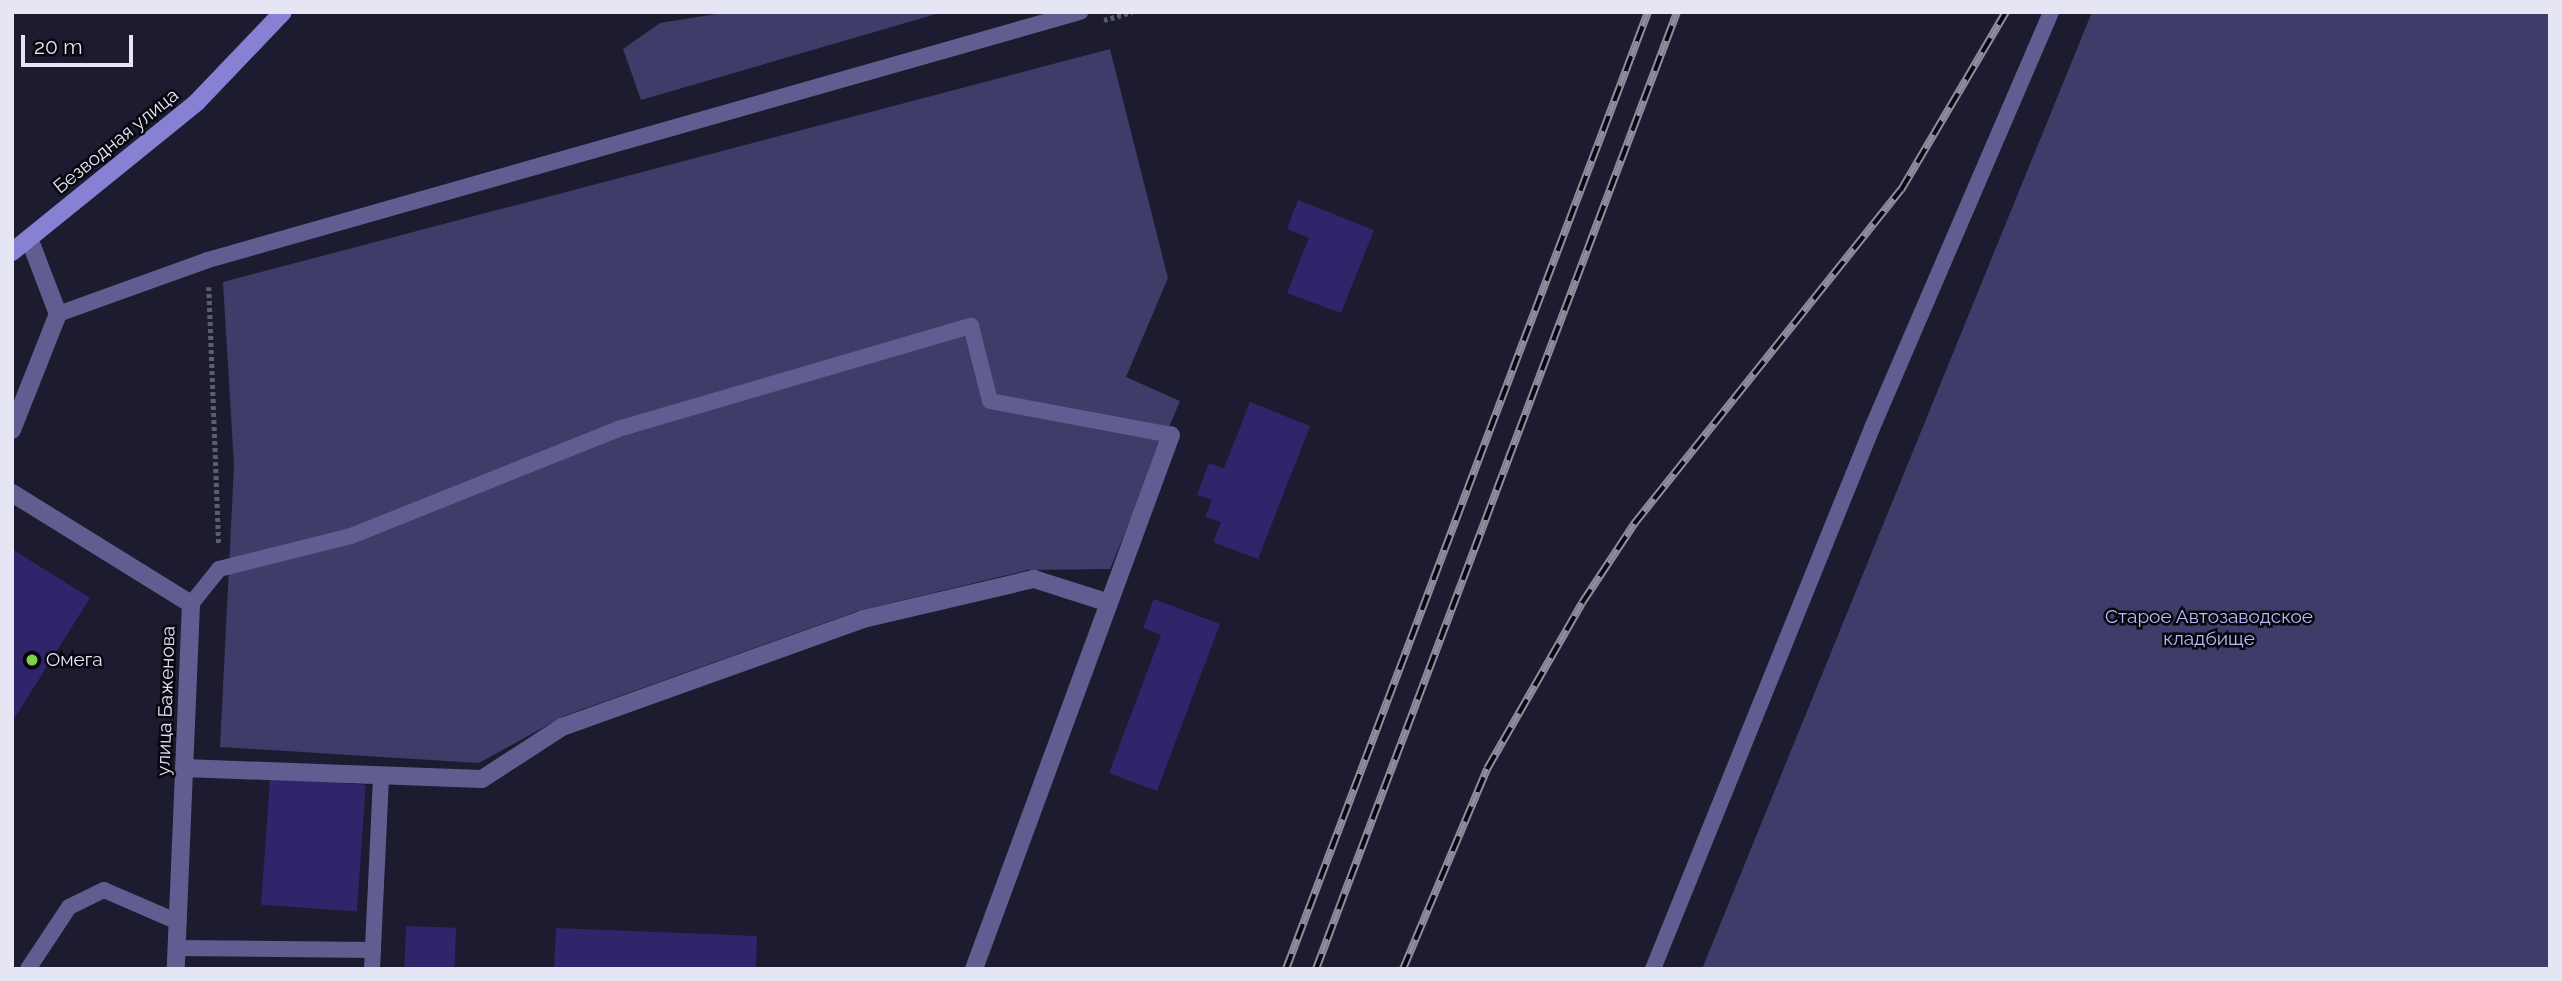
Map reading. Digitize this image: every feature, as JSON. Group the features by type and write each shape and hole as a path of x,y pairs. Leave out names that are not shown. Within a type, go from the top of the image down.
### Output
{"main road":[{"name":"Безводная улица","path":"12,252 197,102 283,12"}],"street":[{"path":"12,430 58,314 21,242"},
{"path":"974,969 1106,601 1171,435"},
{"name":"улица Баженова","path":"12,494 191,604 176,969"},
{"path":"184,768 482,779 562,727 877,616 1034,579 1106,601"}],"lane":[{"path":"58,314 208,260 1080,12"},
{"path":"1653,969 1872,428 2051,12"},
{"path":"191,604 219,569 351,536 618,429 971,326 990,401 1171,435"},
{"path":"372,969 381,775"},
{"path":"28,969 69,907 104,890 178,922"},
{"path":"177,948 373,950"}],"path":[{"path":"208,260 221,470 219,569"}],"green space":[{"path":"728,12 943,12 641,100 623,49 660,23"},
{"name":"Старое Автозаводское кладбище","path":"2092,12 2550,12 2550,969 1702,969"},
{"path":"1110,49 1168,278 1126,377 1180,401 1110,569 1028,570 861,610 564,716 479,763 220,747 234,466 223,282"}],"building":[{"path":"1298,200 1374,230 1341,313 1287,293 1309,238 1287,229"},
{"path":"1250,402 1310,426 1258,559 1213,542 1221,522 1205,517 1212,500 1197,495 1209,463 1224,468"},
{"name":"Омега","path":"12,549 90,598 12,722"},
{"path":"1154,599 1220,624 1157,791 1109,773 1161,635 1143,628"},
{"path":"270,778 366,785 357,911 261,905"},
{"path":"406,926 456,928 455,969 404,969"},
{"path":"556,928 757,936 756,969 554,969"}],"railway":[{"path":"1286,969 1648,12"},
{"path":"1316,969 1677,12"},
{"path":"1403,969 1487,769 1582,603 1634,524 1901,190 2006,12"}],"place":[{"name":"Омега","path":"32,660"}]}
